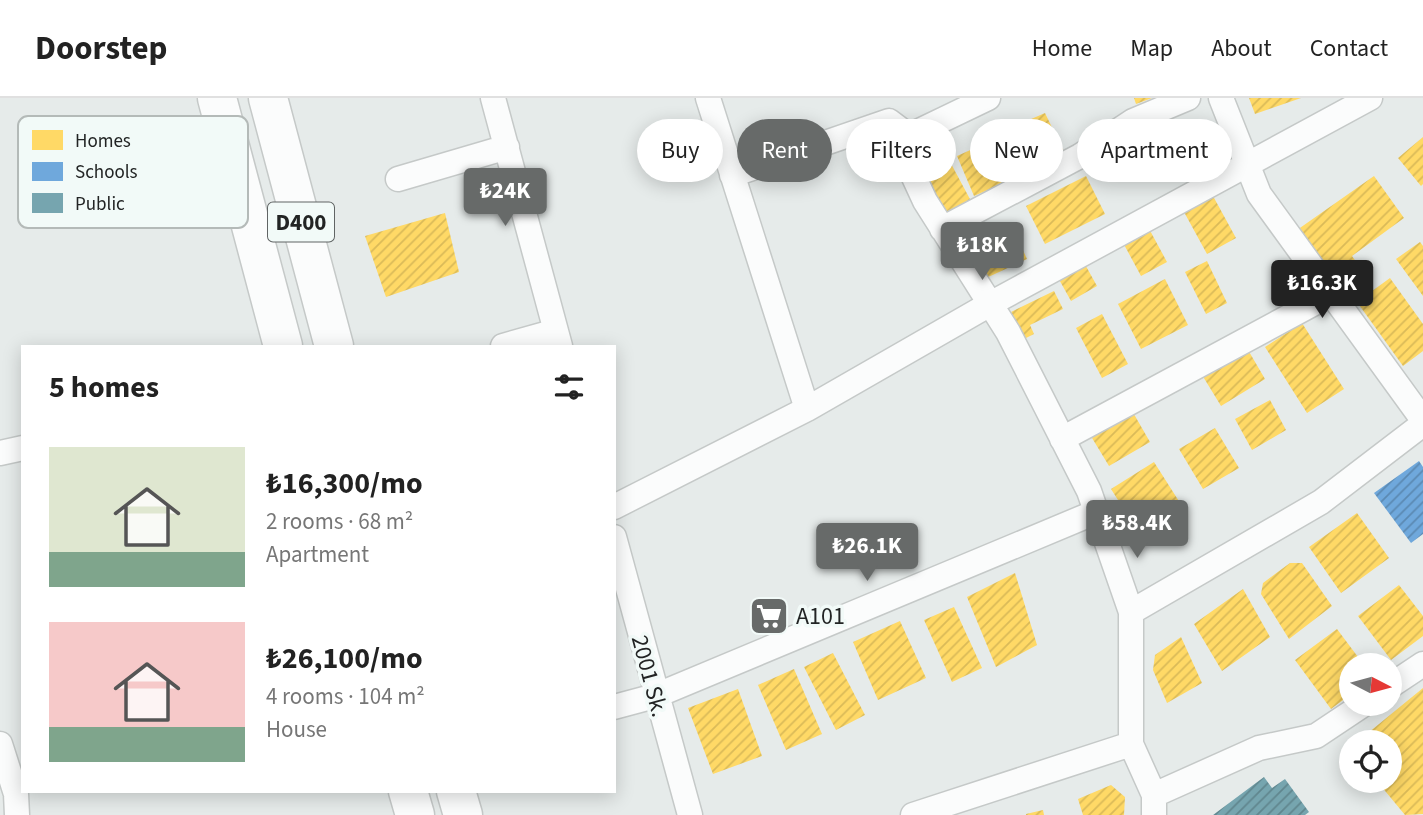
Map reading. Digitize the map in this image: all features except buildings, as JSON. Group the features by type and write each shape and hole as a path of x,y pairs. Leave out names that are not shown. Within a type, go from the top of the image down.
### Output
{"highway":[{"name":"D400","path":"217,98 222,116"},
{"name":"D400","path":"268,98 334,345"},
{"name":"D400","path":"248,213 284,345"},
{"path":"409,793 415,815"},
{"path":"457,793 463,815"}],"street":[{"path":"493,98 558,339 511,345"},
{"path":"708,98 807,409"},
{"path":"942,229 1080,156 1133,121 1188,98"},
{"path":"1131,612 1321,502 1423,422 1259,194 1220,98"},
{"path":"616,506 807,409 990,304 1370,98"},
{"path":"944,119 985,99"},
{"path":"732,175 846,136"},
{"path":"398,178 507,147"},
{"path":"917,182 942,229 1008,332 1096,512 1131,612 1131,744 1154,805 1259,748 1316,736 1346,716"},
{"path":"1062,439 1331,294"},
{"path":"0,453 21,448"},
{"path":"616,706 655,696 1096,512"},
{"name":"2001 Sk.","path":"616,545 655,696 690,815"},
{"path":"1402,679 1423,664"},
{"path":"0,744 16,794 17,815"},
{"path":"913,815 1131,744"}],"place":[{"name":"A101","path":"769,616"}]}
